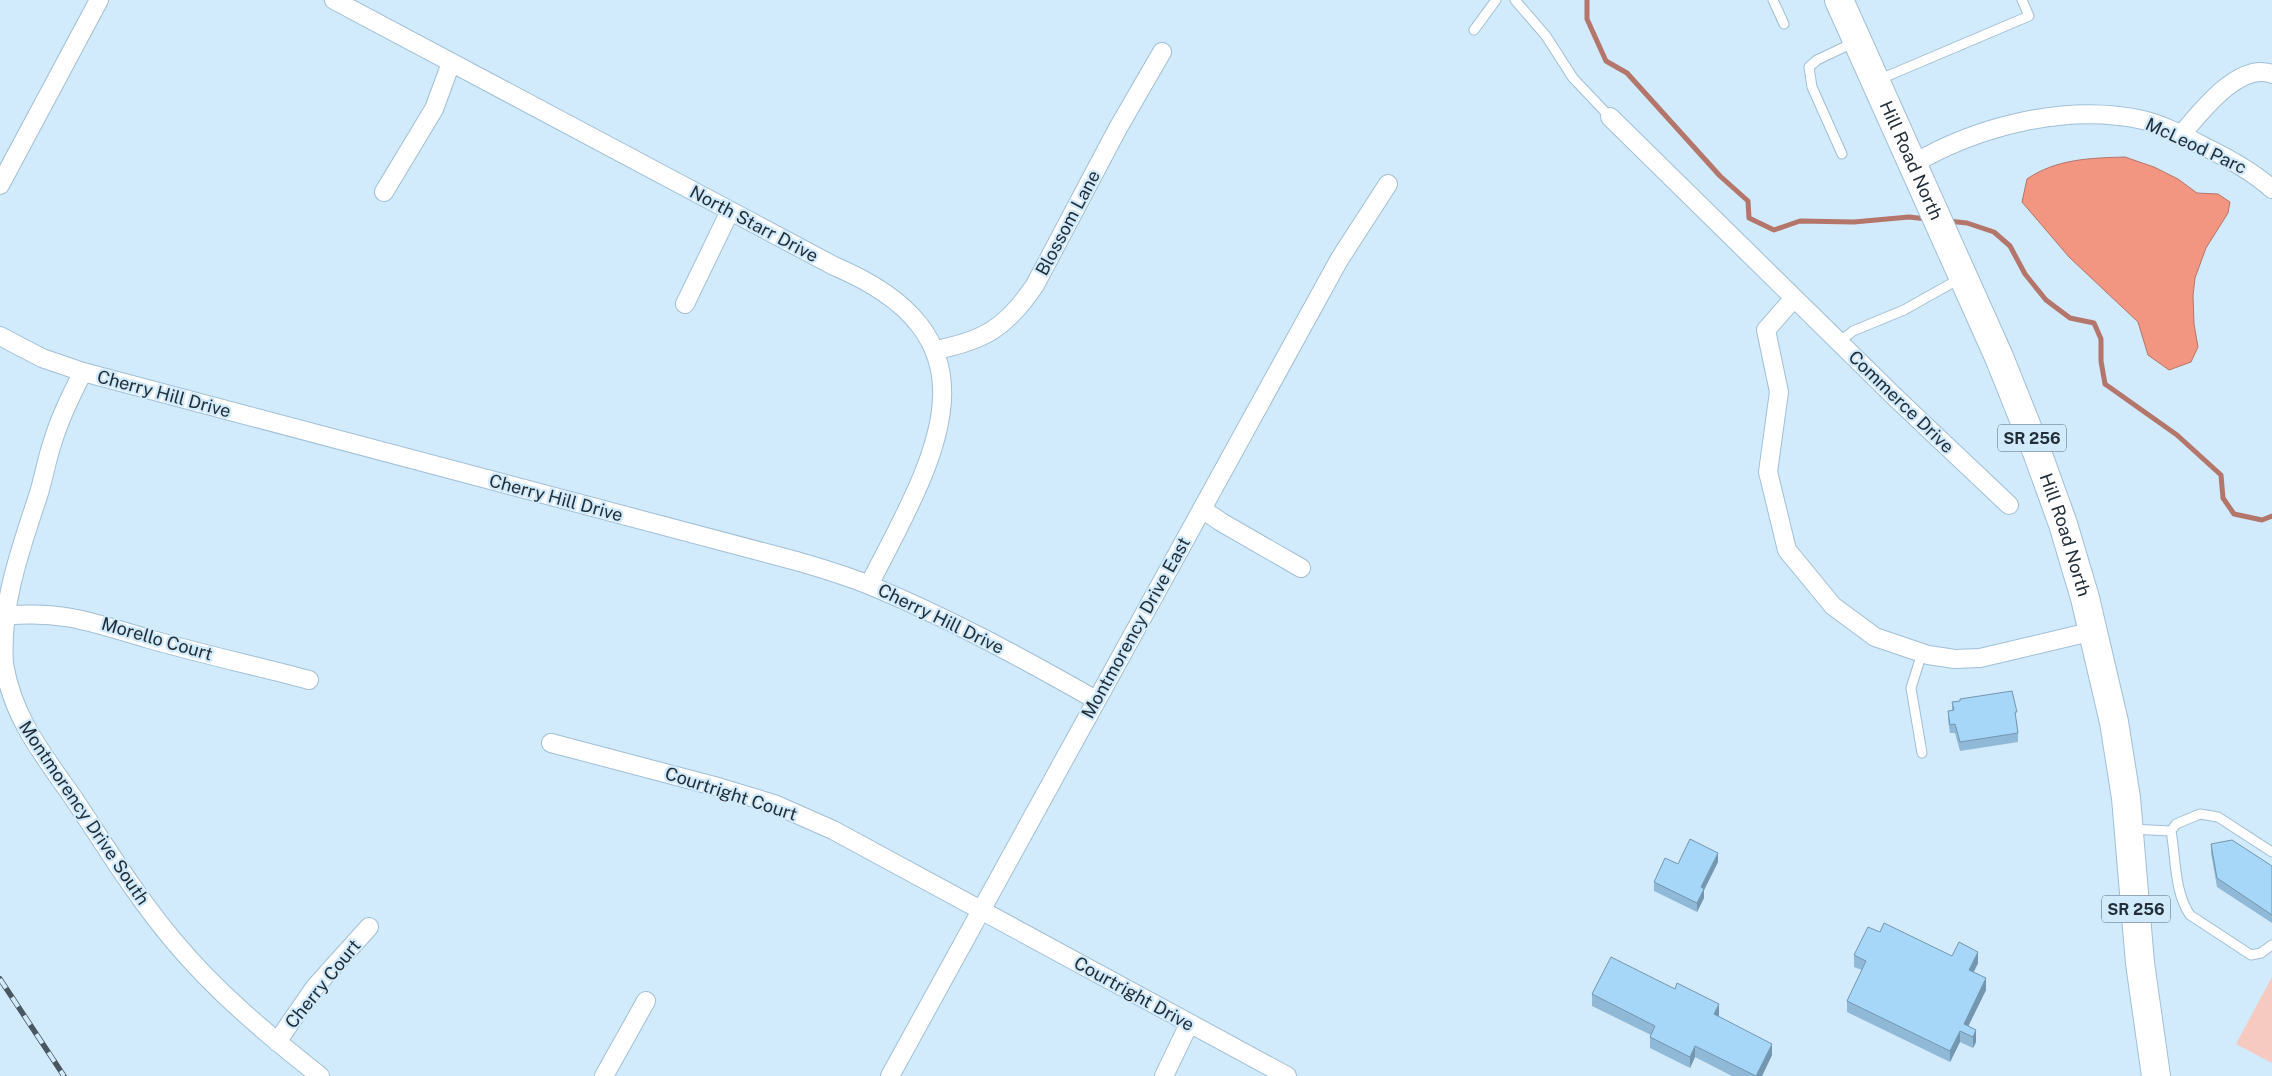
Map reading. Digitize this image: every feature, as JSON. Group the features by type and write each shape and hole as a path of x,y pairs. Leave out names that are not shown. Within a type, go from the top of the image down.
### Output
{"main road":[{"name":"Hill Road North","path":"1839,0 1963,276 2037,452 2066,533 2094,631 2114,722 2130,829 2140,963 2156,1076"}],"street":[{"path":"0,185 98,0"},
{"name":"North Starr Drive","path":"334,0 730,211 878,287 916,318 935,350 942,384 942,408 935,440 922,478 869,585"},
{"name":"Blossom Lane","path":"935,350 962,346 982,338 1003,324 1021,306 1036,285 1118,128 1162,52"},
{"path":"384,192 434,109 444,87 451,63"},
{"path":"2181,135 2204,108 2229,85 2241,77 2264,71 2272,74"},
{"name":"McLeod Parc","path":"1913,164 1954,143 1977,134 2025,121 2097,114 2145,120 2181,135 2243,166 2272,190"},
{"name":"Commerce Drive","path":"1610,117 2009,506"},
{"name":"Montmorency Drive East","path":"890,1076 1339,260 1388,184"},
{"path":"685,304 730,211"},
{"path":"1794,298 1766,330 1779,392 1768,472 1787,550 1833,606 1876,637 1922,653 1955,659 1980,658 2094,631"},
{"name":"Cherry Hill Drive","path":"0,336 42,358 83,372 800,562 869,585 918,607 1031,663 1096,700"},
{"name":"Montmorency Drive South","path":"83,372 64,409 52,442 40,491 14,563 4,616 2,638 4,663 15,704 29,734 143,902 174,941 208,978 277,1042 320,1076"},
{"path":"1202,508 1221,522 1301,568"},
{"name":"Morello Court","path":"4,616 31,613 79,618 149,639 309,680"},
{"name":"Courtright Court","path":"552,743 718,786 774,804 833,830 982,910"},
{"name":"Courtright Drive","path":"982,910 1287,1076"},
{"name":"Cherry Court","path":"277,1042 311,993 369,927"},
{"path":"604,1076 646,1001"},
{"path":"1164,1076 1189,1024"}],"lane":[{"path":"1474,30 1496,0"},
{"path":"1515,0 1546,36 1573,78 1610,117"},
{"path":"1774,0 1784,24"},
{"path":"1876,81 2029,16 2022,0"},
{"path":"1842,154 1812,87 1809,67 1817,60 1858,41"},
{"path":"1839,342 1853,331 1904,310 1963,276"},
{"path":"1922,653 1911,688 1922,753"},
{"path":"2272,852 2218,817 2200,814 2176,824 2171,831 2180,893 2183,906 2190,915 2251,955 2260,953 2272,945"},
{"path":"2130,829 2171,831"}],"shaded area":[{"path":"2125,157 2154,167 2178,179 2197,193 2218,194 2230,202 2228,213 2206,248 2195,278 2193,296 2194,324 2198,347 2191,362 2169,370 2148,355 2138,322 2069,257 2022,202 2027,179 2038,172 2074,161"},
{"path":"2272,977 2272,1063 2236,1044"}],"building":[{"path":"2012,691 2017,712 2015,712 2018,733 1960,742 1955,724 1950,725 1948,711 1954,710 1952,702 1960,701 1960,699"},
{"path":"1690,839 1718,853 1701,887 1704,889 1697,903 1654,882 1665,858 1678,864"},
{"path":"2232,840 2272,866 2272,915 2217,878 2211,844"},
{"path":"1884,923 1952,956 1959,942 1978,952 1969,970 1986,978 1964,1024 1976,1030 1973,1037 1960,1031 1950,1051 1847,1001 1866,961 1854,955 1868,927 1880,932"},
{"path":"1611,957 1675,989 1677,983 1719,1004 1714,1014 1772,1044 1756,1076 1695,1046 1690,1057 1650,1037 1655,1026 1592,994"}],"waterway":[{"path":"1587,0 1587,19 1606,61 1627,73 1720,176 1748,201 1749,218 1774,230 1800,221 1854,222 1909,217 1927,219"},
{"path":"1948,221 1967,223 1994,232 2010,246 2025,274 2046,300 2070,318 2094,323 2101,339 2101,361 2105,384 2177,435 2221,475 2223,498 2234,514 2262,520 2272,516"}],"railway":[{"path":"0,979 64,1076"}]}
